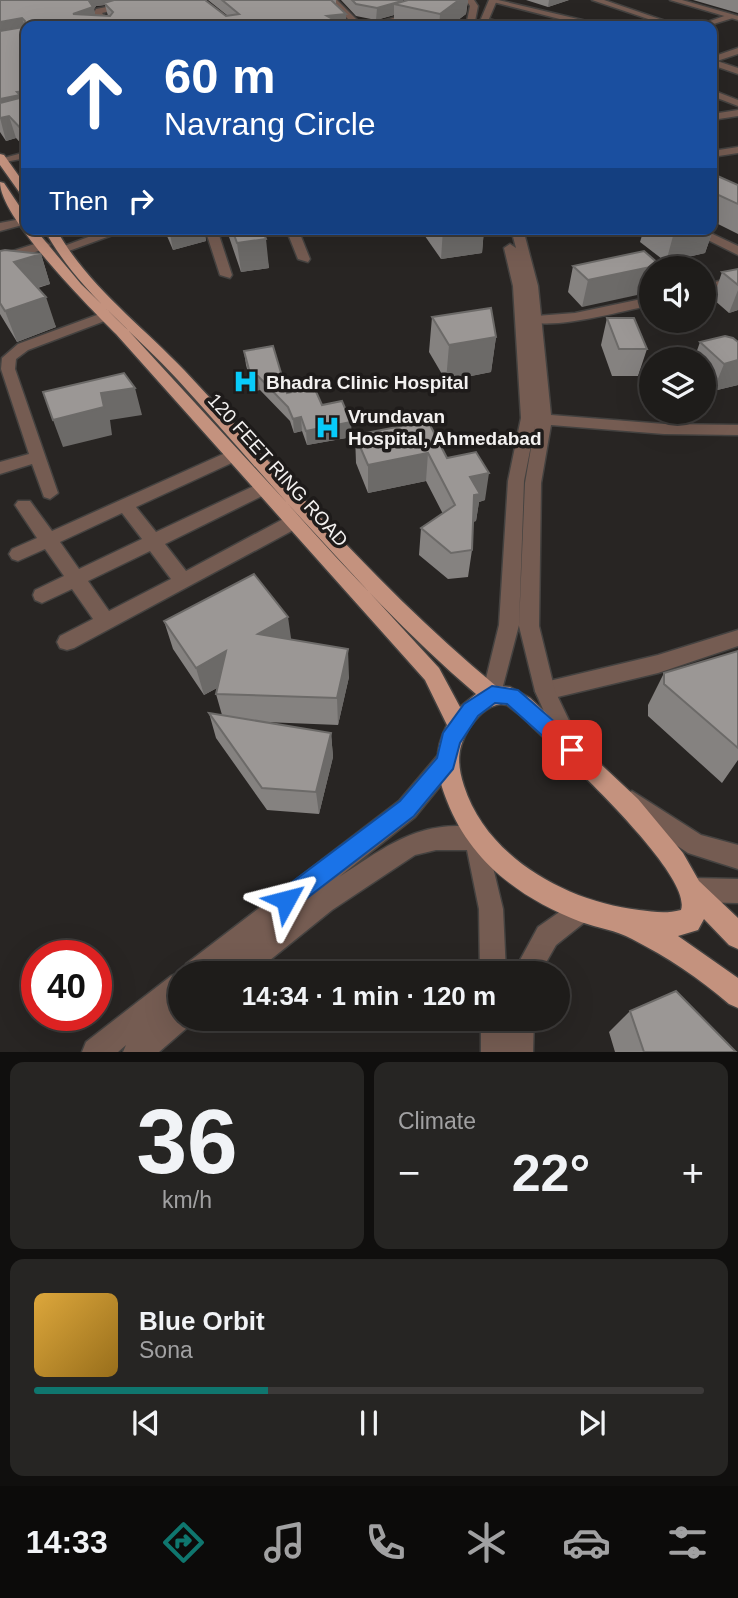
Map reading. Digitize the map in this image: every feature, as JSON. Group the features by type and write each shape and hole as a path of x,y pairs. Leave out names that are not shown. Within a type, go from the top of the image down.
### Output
{"main road":[{"path":"2,159 21,187"},
{"name":"120 FEET RING ROAD","path":"0,185 21,216"},
{"name":"120 FEET RING ROAD","path":"39,235 133,324 443,656 492,695 511,696 572,750 648,827 692,890"},
{"name":"120 FEET RING ROAD","path":"51,235 53,247 76,287 432,674 458,727"},
{"path":"492,695 471,710 458,727 450,740 446,762 457,797 476,838 524,881 581,909 625,921 668,926 689,922 696,909 692,890"},
{"path":"692,890 738,936"},
{"path":"625,921 706,966 738,995"}],"street":[{"path":"105,21 98,13 99,10 154,0"},
{"path":"333,0 354,21"},
{"path":"484,21 493,0 578,21"},
{"path":"596,0 661,21"},
{"path":"677,0 734,17"},
{"path":"405,21 461,3"},
{"path":"383,21 408,11 474,3 471,21"},
{"path":"717,22 734,17"},
{"path":"717,59 738,51"},
{"path":"717,63 738,71"},
{"path":"717,95 738,103"},
{"path":"717,116 738,113"},
{"path":"717,153 738,150"},
{"path":"2,159 21,157"},
{"path":"0,227 21,225"},
{"path":"717,234 738,244"},
{"path":"0,268 89,235"},
{"path":"0,259 100,235"},
{"path":"213,235 226,275"},
{"path":"294,235 304,259"},
{"path":"492,695 509,625 516,481 537,419 519,286 506,235"},
{"path":"519,235 532,286 536,320 537,419 528,626 545,691 572,750"},
{"path":"705,235 738,251"},
{"path":"716,285 738,279"},
{"path":"536,320 575,317 639,304"},
{"path":"50,493 8,369 9,358 23,347 105,316"},
{"path":"537,419 664,429 738,430"},
{"path":"18,554 127,507 232,456"},
{"path":"0,468 37,457"},
{"path":"42,595 262,489"},
{"path":"24,505 106,622"},
{"path":"127,507 183,581"},
{"path":"67,642 293,522"},
{"path":"545,691 659,664 738,638"},
{"path":"210,961 407,808 446,762"},
{"path":"603,782 696,845 738,857"},
{"path":"249,961 323,901 410,845 436,838 476,838 491,909 493,961"},
{"path":"692,890 738,891"},
{"path":"533,961 547,936 581,909"},
{"path":"118,1048 168,997"},
{"path":"118,1048 168,1023"},
{"path":"494,1031 495,1052"},
{"path":"519,1052 520,1031"}],"building":[{"path":"0,0 90,0 93,7 73,14 110,16 113,12 104,3 114,0 205,0 226,16 239,14 222,0 331,0 346,14 327,16 336,21 25,21 22,18 0,22"},
{"path":"352,0 402,1 377,8 356,4"},
{"path":"408,0 459,0 440,14 394,4"},
{"path":"21,27 21,92 17,92 20,95 0,99 0,31"},
{"path":"21,96 21,129 9,116 0,118 0,103"},
{"path":"717,176 738,185 738,204 717,194"},
{"path":"234,235 264,235 266,239 237,243"},
{"path":"0,251 41,254 14,262 46,297 5,311 0,303"},
{"path":"644,251 650,256 639,256 639,269 588,280 573,266"},
{"path":"738,269 738,285 722,272"},
{"path":"491,308 496,337 449,345 432,317"},
{"path":"607,318 634,318 646,347 619,349"},
{"path":"725,336 733,338 738,342 738,360 724,364 716,357 716,347 705,347 700,342"},
{"path":"273,346 287,393 314,387 322,405 342,401 351,422 306,431 301,417 293,419 288,407 258,376 251,377 244,351"},
{"path":"124,373 135,388 101,393 104,407 53,420 43,392"},
{"path":"428,421 447,458 476,452 489,473 470,477 480,494 474,495 472,550 451,553 421,528 455,505 428,453 368,465 355,435"},
{"path":"254,574 288,617 258,634 348,649 337,698 216,694 226,651 196,668 164,621"},
{"path":"738,651 738,748 664,684 664,673"},
{"path":"209,713 331,733 316,792 262,788"},
{"path":"676,991 736,1052 644,1052 630,1011"}],"place":[{"name":"Bhadra Clinic Hospital","path":"246,382"},
{"name":"Vrundavan Hospital, Ahmedabad","path":"328,427"}],"route":[{"path":"286,900 407,808 446,762 450,740 471,710 492,695 511,696 572,750"}]}
